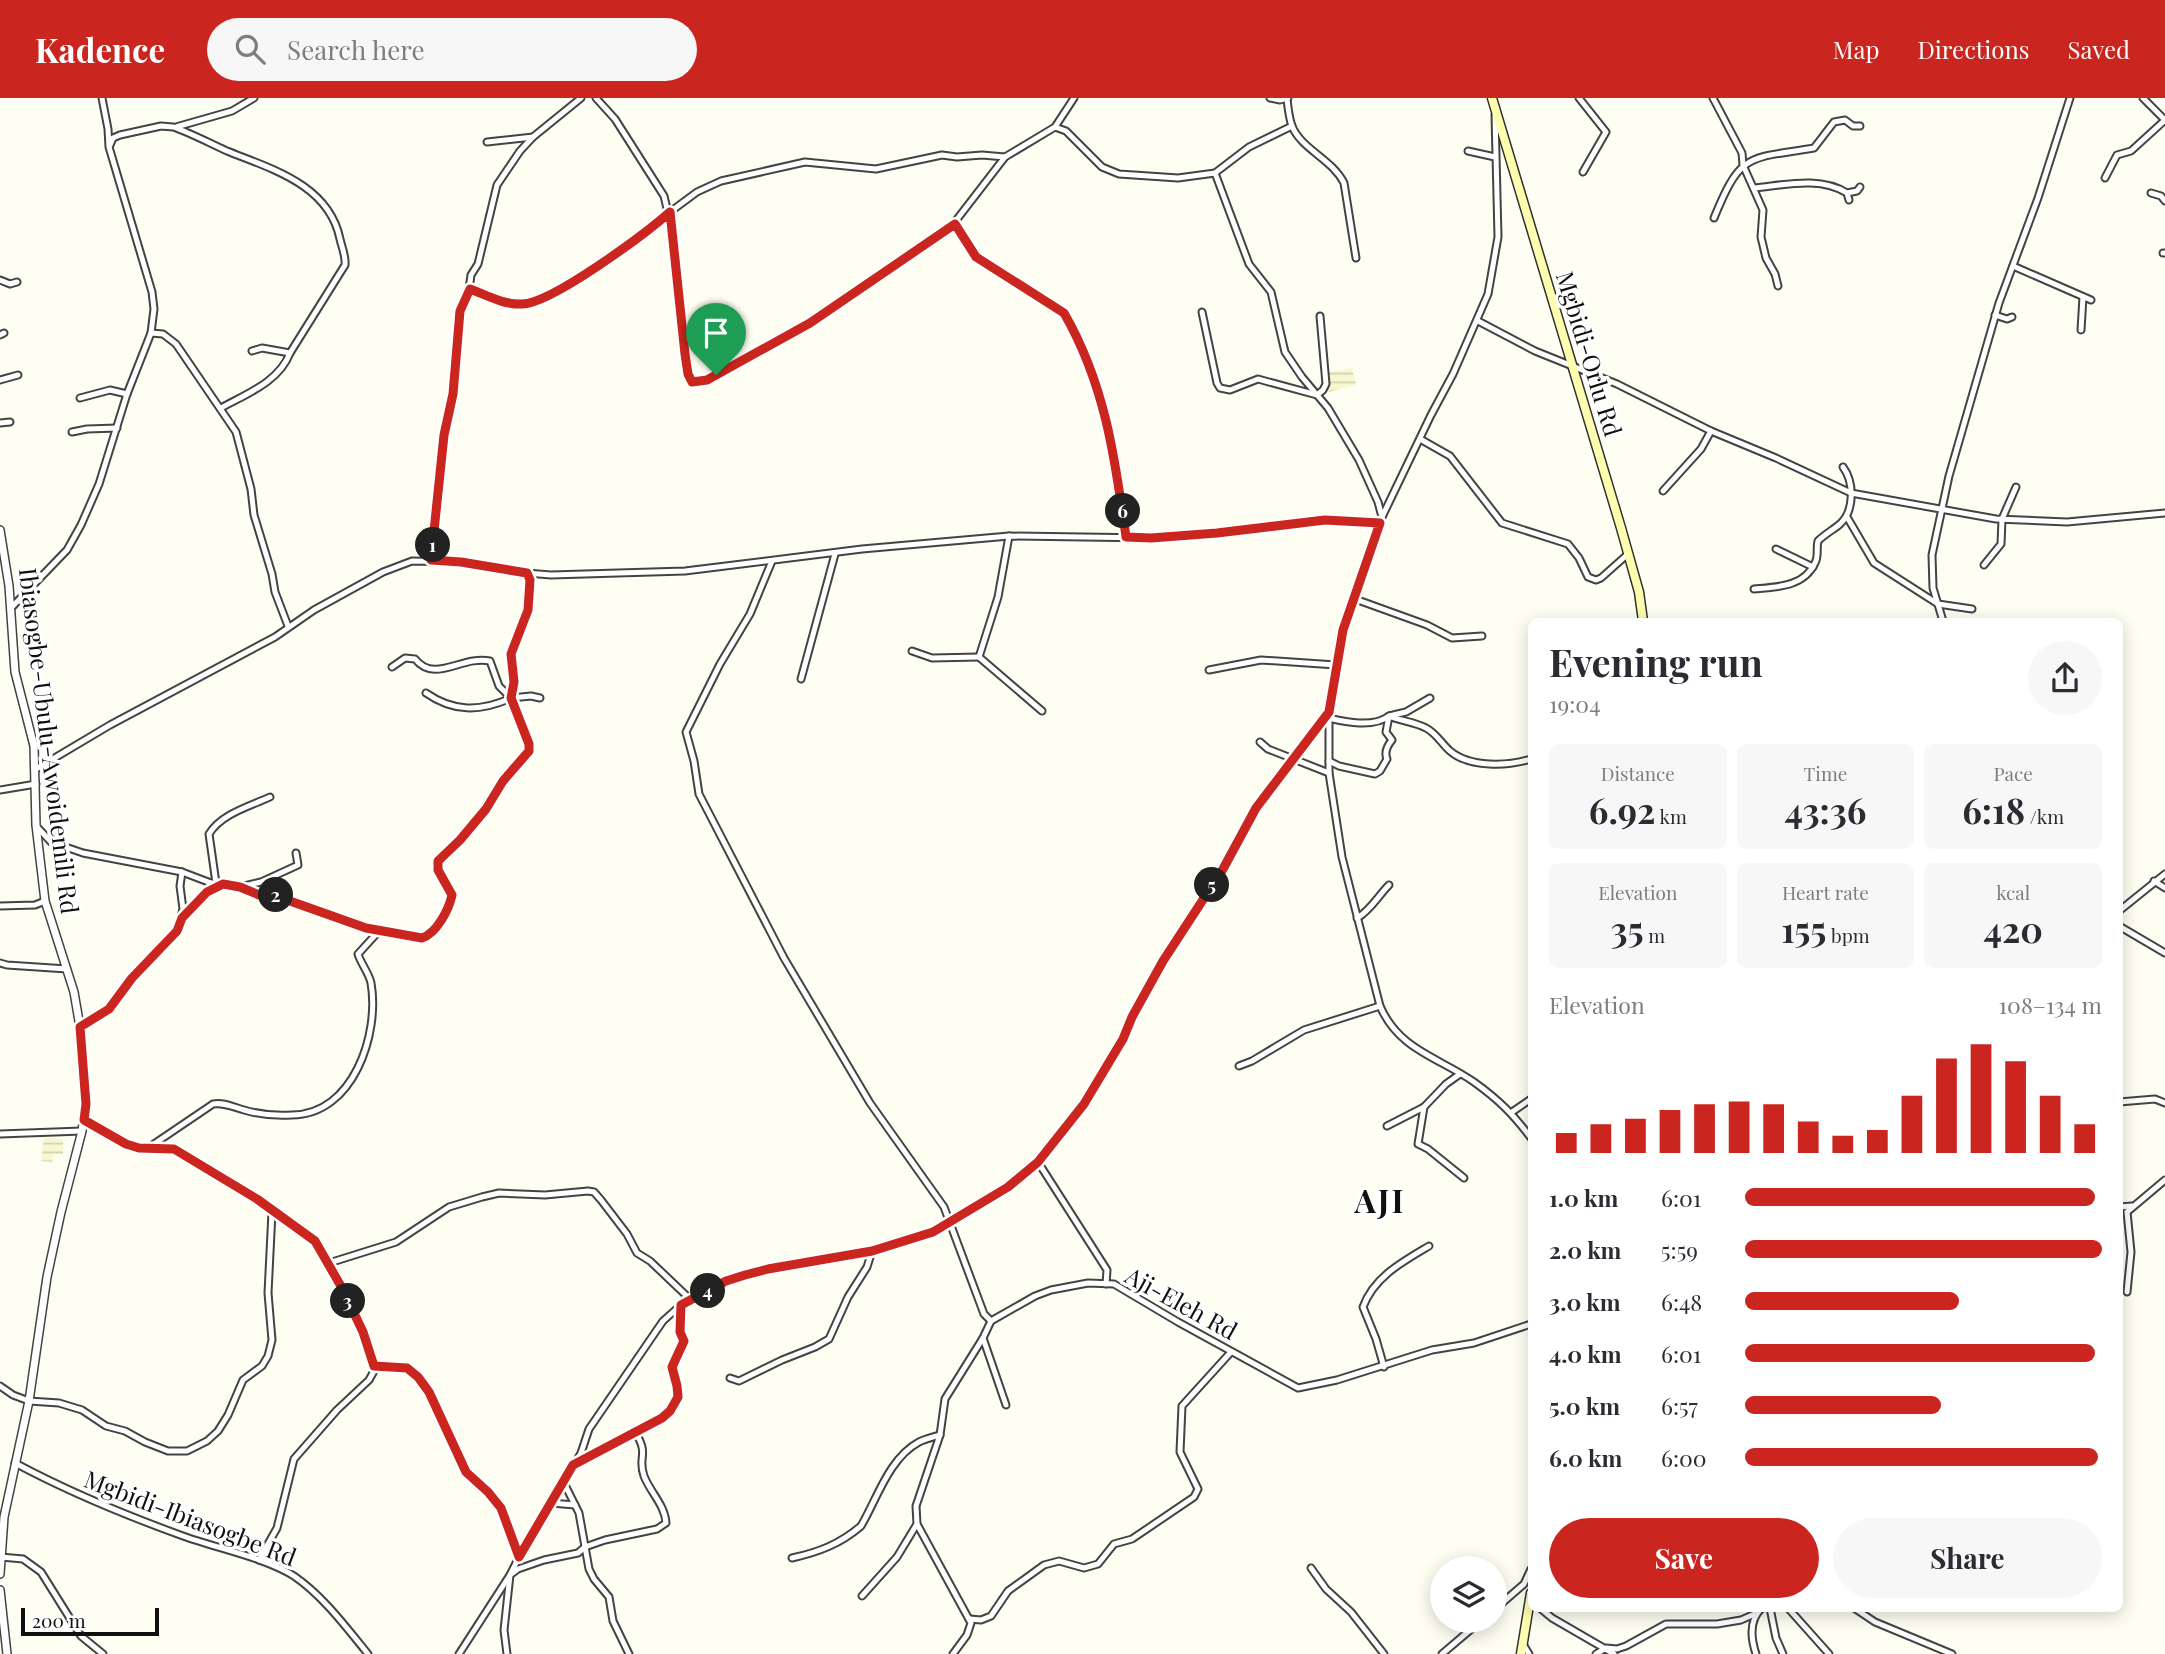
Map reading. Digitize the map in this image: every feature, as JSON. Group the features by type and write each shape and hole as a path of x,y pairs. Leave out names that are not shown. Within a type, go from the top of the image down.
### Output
{"main road":[{"name":"Mgbidi-Orlu Rd","path":"1492,98 1628,554 1639,592 1643,618"},
{"path":"1521,1654 1528,1612"}],"street":[{"path":"11,608 67,550 82,525 99,484 127,394 151,333 154,309 152,292 109,147 102,98"},
{"path":"173,127 232,111 254,98"},
{"path":"431,560 444,435 453,394 460,311 470,289 471,275 478,264 497,186 520,151 533,137 581,98"},
{"path":"596,98 615,118 664,196 670,212 686,365 689,380 695,383 707,380 810,323 955,224 1005,157 1055,127 1074,98"},
{"path":"1270,98 1287,98 1292,126 1302,140 1339,173 1344,183 1356,258"},
{"path":"1579,98 1606,132 1583,172"},
{"path":"1713,98 1742,153 1743,165 1763,210 1761,237 1766,258 1776,274 1779,286"},
{"path":"1942,618 1933,588 1932,555 1954,456 1995,315 2038,198 2070,98"},
{"path":"2105,178 2117,155 2131,151 2165,120 2143,98"},
{"path":"1495,112 1498,237 1488,294 1478,321 1381,520 1343,630 1329,715 1329,773 1342,857 1380,1006 1386,1020 1414,1049 1460,1074 1512,1112 1528,1134"},
{"path":"1714,218 1730,184 1743,165 1763,155 1814,148 1834,122 1845,120 1853,126 1860,126"},
{"path":"108,129 115,136 161,126 173,127 263,164 318,197 330,210 338,226 346,258 345,265 286,362 275,376 221,408"},
{"path":"1055,127 1066,131 1102,167 1119,174 1178,178 1215,173 1249,147 1292,126"},
{"path":"109,147 113,138 120,135"},
{"path":"487,142 533,137"},
{"path":"1468,151 1495,157"},
{"path":"470,289 512,304 536,302 597,266 707,186 789,165 805,162 876,169 930,156 1005,157"},
{"path":"1215,173 1249,264 1271,292 1284,352 1328,408 1359,460 1378,502 1381,520"},
{"path":"1754,188 1809,182 1837,187 1847,193 1857,191 1860,187"},
{"path":"1847,193 1849,200"},
{"path":"2151,193 2161,196 2165,201"},
{"path":"955,224 976,257 1064,313 1098,387 1114,449 1126,537"},
{"path":"2013,266 2091,300"},
{"path":"0,281 10,284 17,282"},
{"path":"2081,330 2083,297"},
{"path":"1202,312 1220,388 1230,390 1258,379 1317,394 1324,390 1325,384 1320,316"},
{"path":"1995,315 2007,319 2012,317"},
{"path":"1478,321 1535,351 1617,384 1711,431 1851,493 2002,519 2067,522 2165,513"},
{"path":"151,333 163,334 176,344 236,432 251,489 254,515 275,592 288,626"},
{"path":"252,351 262,348 290,353"},
{"path":"0,380 19,375"},
{"path":"80,398 110,390 127,394"},
{"path":"0,423 10,422"},
{"path":"72,432 117,428"},
{"path":"1663,491 1701,449 1711,431"},
{"path":"1420,439 1450,456 1502,523 1568,544 1579,558 1588,577 1596,580 1601,578 1628,554"},
{"path":"1843,467 1851,480 1847,517 1874,563 1938,604 1972,609"},
{"path":"1984,565 2001,544 2002,519 2016,487"},
{"path":"1754,589 1783,587 1802,579 1817,558 1818,541 1847,517"},
{"path":"36,769 110,725 275,636 288,626 394,568 412,561 461,562 551,575 685,571 930,542 1009,537 1151,538 1325,520 1381,520"},
{"name":"Ibiasogbe-Ubulu-Awoidemili Rd","path":"0,530 11,608 15,672 34,746 36,825 45,901 67,969 80,1027 86,1104 47,1277 29,1401 4,1517 0,1574"},
{"path":"979,657 998,597 1009,537"},
{"path":"1776,549 1813,567"},
{"path":"801,679 835,554"},
{"path":"772,561 750,614 720,664 686,732 695,761 699,794 784,958 870,1103 944,1208 984,1314 991,1321 945,1399 940,1434 916,1506 917,1524 970,1619 967,1635 953,1654"},
{"path":"511,698 514,682 511,654 528,610 530,580 527,573"},
{"path":"1355,599 1427,625 1452,638 1482,636"},
{"path":"912,651 932,658 979,657 1042,711"},
{"path":"38,843 49,841 83,853 182,872 213,883 240,887 259,895 280,897 380,931 425,938 447,911 452,895 438,870 438,861 486,809 503,781 529,751 529,744 511,698 499,686 490,661 476,658 434,670 421,667 415,659 405,658 392,667"},
{"path":"1209,670 1261,660 1336,665"},
{"path":"426,692 442,704 479,709 511,698 531,695 540,698"},
{"path":"1329,715 1350,723 1382,721 1389,716 1406,712 1430,698"},
{"path":"459,1654 510,1575 564,1483 589,1429 663,1321 681,1305 726,1281 768,1269 872,1251 911,1241 949,1224 1008,1187 1038,1162 1084,1104 1123,1039 1132,1017 1176,938 1223,869 1256,808 1329,715"},
{"path":"1389,716 1429,729 1460,758 1476,762 1504,763 1528,759"},
{"path":"1329,761 1375,774 1381,771 1387,759 1387,746 1392,740 1385,732 1389,716"},
{"path":"1260,742 1268,749 1329,773"},
{"path":"0,790 36,784"},
{"path":"80,1027 109,1009 132,978 177,931 182,918 213,883 209,834 213,827 270,797"},
{"path":"36,825 49,841"},
{"path":"240,887 261,882 298,865 296,853"},
{"path":"182,872 182,918"},
{"path":"2123,908 2165,874"},
{"path":"2154,881 2165,888"},
{"path":"207,892 223,884"},
{"path":"1357,918 1365,914 1389,886"},
{"path":"0,906 35,905 45,901"},
{"path":"2123,928 2165,953"},
{"path":"148,1148 213,1104 220,1102 245,1110 290,1116 307,1115 345,1091 359,1068 368,1038 372,1005 371,981 358,954 380,931"},
{"path":"0,963 67,969"},
{"path":"1239,1066 1304,1030 1380,1006"},
{"path":"1387,1126 1424,1107 1460,1074"},
{"path":"2123,1102 2155,1099 2165,1103"},
{"path":"1512,1112 1528,1101"},
{"path":"1424,1107 1418,1144 1464,1178"},
{"path":"84,1120 126,1144 139,1148 174,1149 301,1229 315,1241 329,1263 363,1332 374,1371 369,1380 328,1420 294,1459 277,1528 259,1560"},
{"path":"0,1134 82,1131"},
{"path":"1038,1162 1107,1270 1106,1283"},
{"path":"2127,1292 2131,1252 2126,1217 2132,1206 2165,1180"},
{"path":"329,1263 397,1242 449,1207 482,1197 499,1193 545,1195 588,1191 594,1192 601,1200 627,1234 637,1253 650,1261 691,1300"},
{"path":"2123,1207 2132,1206"},
{"path":"0,1385 13,1395 29,1401 59,1402 82,1410 106,1426 125,1431 145,1443 168,1451 187,1451 207,1441 218,1431 228,1415 243,1380 262,1366 268,1356 272,1340 268,1293 272,1212"},
{"path":"1384,1367 1363,1307 1374,1285 1384,1275 1429,1246"},
{"path":"730,1378 739,1381 782,1360 815,1348 829,1339 872,1251"},
{"name":"Aji-Eleh Rd","path":"991,1321 1051,1290 1088,1283 1114,1284 1298,1388 1384,1367 1432,1350 1474,1343 1528,1325"},
{"path":"573,1465 662,1418 675,1405 677,1386 672,1367 684,1341 680,1332 681,1305"},
{"path":"983,1338 1006,1405"},
{"path":"970,1619 981,1620 991,1616 1008,1591 1044,1565 1059,1561 1084,1569 1098,1564 1114,1544 1132,1539 1194,1497 1198,1489 1182,1461 1180,1452 1181,1406 1231,1352"},
{"path":"374,1366 407,1368 418,1377 429,1392 466,1472 501,1508 519,1557"},
{"path":"507,1654 504,1630 510,1575 518,1569 544,1560 578,1553 585,1547 605,1540 657,1530 666,1523 657,1498 645,1479 642,1470 644,1446 635,1432"},
{"path":"792,1558 826,1549 854,1532 866,1517 894,1466 908,1450 918,1442 940,1434"},
{"name":"Mgbidi-Ibiasogbe Rd","path":"15,1463 103,1505 184,1536 259,1560 291,1575 310,1588 368,1654"},
{"path":"564,1483 584,1532 589,1569 593,1579 609,1597 613,1621 629,1654"},
{"path":"551,1503 575,1505"},
{"path":"862,1596 897,1557 917,1524"},
{"path":"1,1557 23,1559 41,1572 80,1636 103,1654"},
{"path":"1311,1568 1326,1589 1351,1612 1384,1654"},
{"path":"1507,1599 1524,1584 1528,1575"},
{"path":"0,1590 7,1654"},
{"path":"1545,1612 1614,1654"},
{"path":"1596,1654 1606,1648 1626,1646 1666,1624 1717,1624 1741,1620 1758,1612"},
{"path":"1756,1654 1751,1634 1760,1612"},
{"path":"1771,1612 1776,1638 1783,1654"},
{"path":"1792,1612 1829,1654"},
{"path":"1861,1612 1887,1628 1952,1654"},
{"path":"1442,1654 1467,1633"},
{"path":"1523,1644 1528,1654"}],"green space":[{"path":"1352,368 1356,385 1329,392 1325,373"},
{"path":"44,1138 63,1139 63,1154 54,1154 52,1162 41,1161"}],"district":[{"name":"AJI","path":"1380,1202"}],"route":[{"path":"670,212 689,380 695,383 716,375 810,323 955,224 976,257 1064,313 1098,387 1114,449 1126,537 1217,533 1325,520 1380,523 1343,630 1329,712 1256,808 1223,869 1176,938 1132,1017 1123,1039 1084,1104 1038,1162 1008,1187 949,1224 911,1241 834,1259 798,1263 745,1275 726,1281 681,1305 680,1332 684,1341 672,1367 678,1397 675,1405 662,1418 573,1465 519,1557 501,1508 466,1472 429,1392 418,1377 407,1368 374,1366 363,1332 329,1263 315,1241 257,1199 174,1149 139,1148 126,1144 84,1120 86,1104 80,1027 109,1009 132,978 165,946 177,931 182,918 207,892 223,884 259,895 273,895 366,928 422,938 428,936 447,911 452,895 438,870 438,861 486,809 503,781 529,751 529,744 511,698 514,682 511,654 525,620 530,595 527,573 431,560 444,435 453,394 460,311 470,289 512,304 536,302 597,266 670,212"}]}
